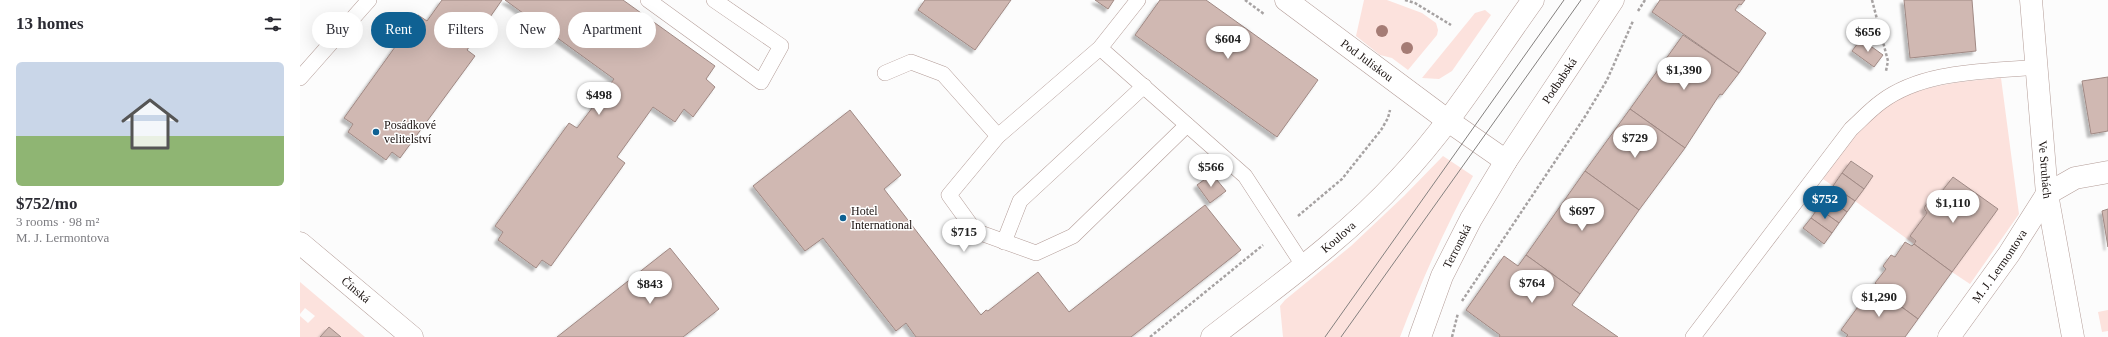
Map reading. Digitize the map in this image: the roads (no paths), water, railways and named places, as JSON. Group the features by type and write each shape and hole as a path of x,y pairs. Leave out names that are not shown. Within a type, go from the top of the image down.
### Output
{"street":[{"name":"Pod Juliskou","path":"1286,0 1447,120 1506,161"},
{"path":"1447,120 1533,0"},
{"name":"Podbabská","path":"1506,161 1613,0"},
{"name":"Ve Struhách","path":"2031,0 2047,194 2073,337"},
{"name":"Koulova","path":"1212,337 1303,265 1378,201 1425,150 1447,120"},
{"name":"Terronská","path":"1420,337 1442,276 1471,219 1506,161"},
{"path":"2047,194 2075,178 2108,172"},
{"name":"M. J. Lermontova","path":"1949,337 2009,254 2047,194"},
{"name":"Čínská","path":"300,243 412,337"}],"lane":[{"path":"300,78 369,0"},
{"path":"648,0 761,82 781,46 714,0"},
{"path":"1138,0 1100,48 998,136 949,196 975,232 1036,253 1073,236 1187,125"},
{"path":"1100,48 1245,176 1303,265"},
{"path":"885,73 912,62 943,74 998,136"},
{"path":"1693,337 1851,128 1881,102 1912,85 1957,74 2036,68"},
{"path":"1004,242 1020,201 1144,86"}],"tram line":[{"path":"1325,337 1564,0"},
{"path":"1341,337 1581,0"}],"place":[{"name":"Posádkové velitelství","path":"376,132"},
{"name":"Hotel International","path":"843,218"}]}
